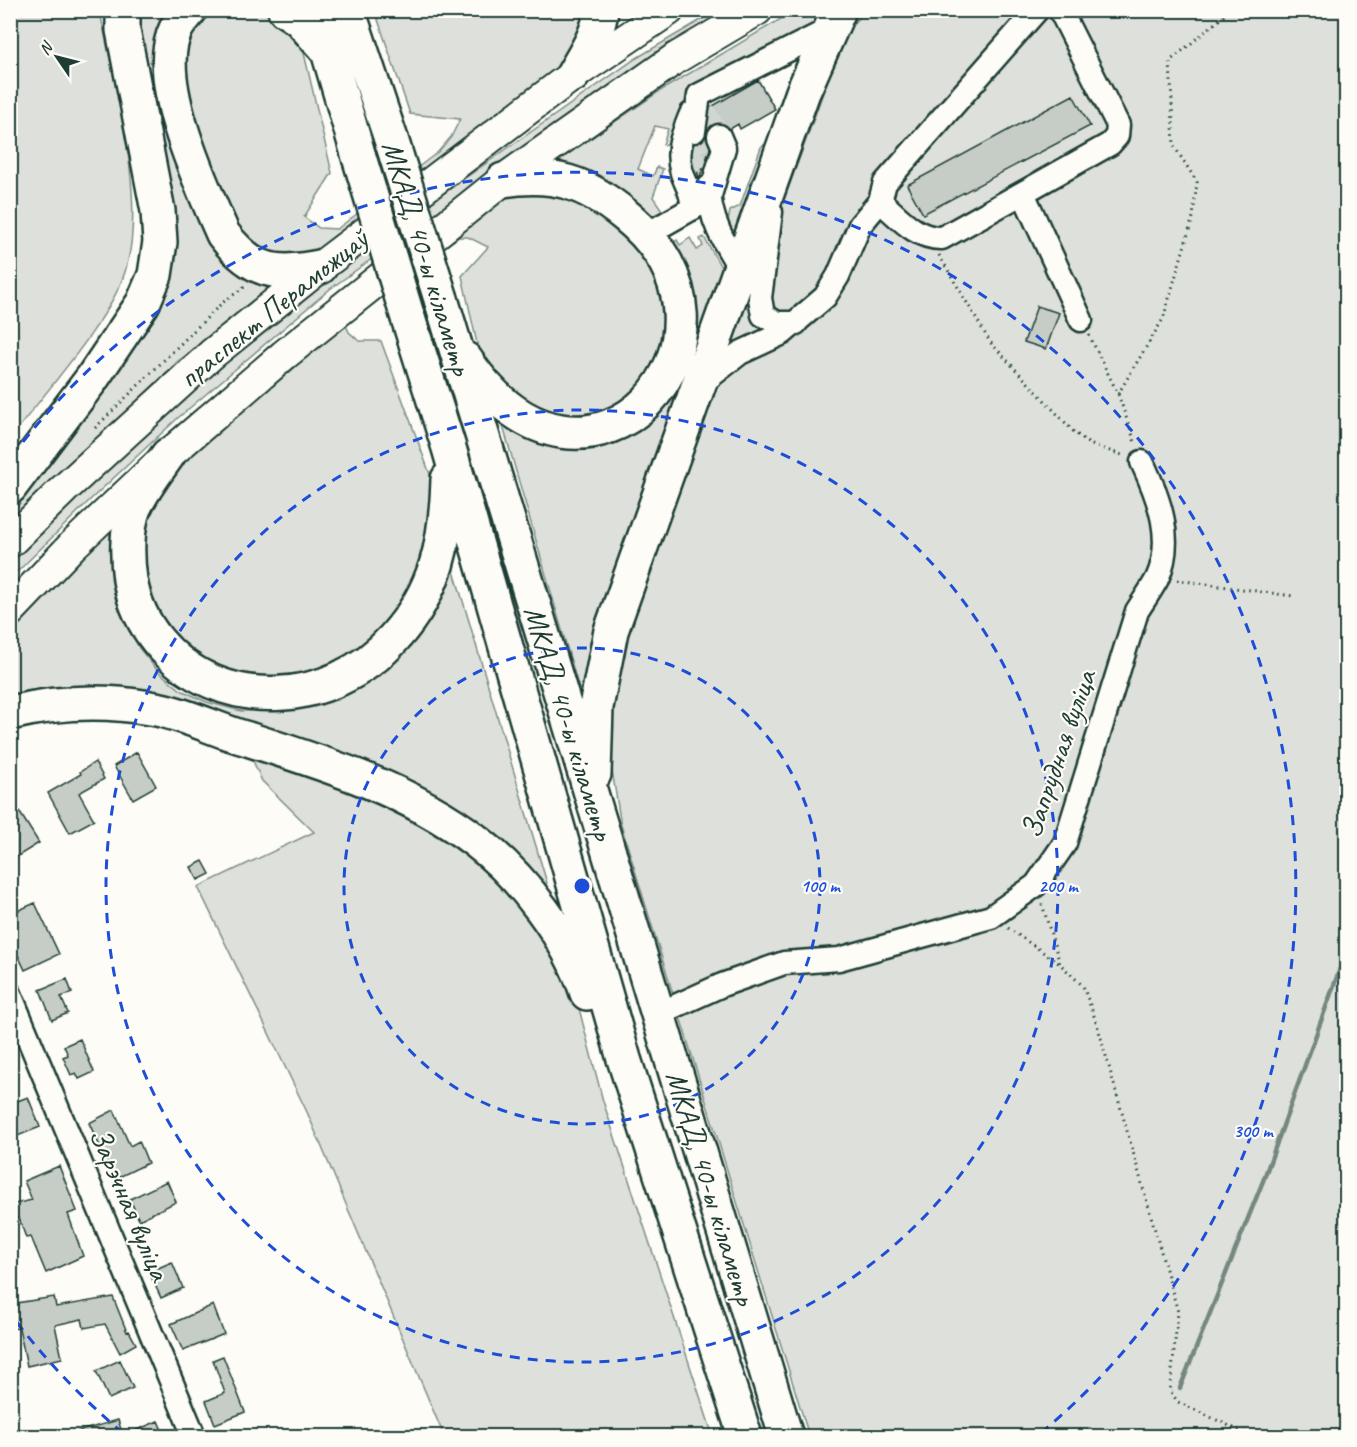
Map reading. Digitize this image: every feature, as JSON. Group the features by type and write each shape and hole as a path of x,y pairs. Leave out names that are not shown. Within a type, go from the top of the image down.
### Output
{"highway":[{"path":"10,487 126,331 155,275 160,242 158,211 123,30 123,10"},
{"path":"190,10 176,29 169,53 170,80 177,116 223,234 243,257 262,268 291,273 320,267"},
{"path":"285,10 299,19 348,28"},
{"name":"МКАД, 40-ы кіламетр","path":"316,10 348,28 391,139 786,1437"},
{"path":"573,75 600,21 601,10"},
{"path":"594,804 596,706 611,631 803,92 834,20"},
{"name":"МКАД, 40-ы кіламетр","path":"348,28 359,157 449,448 624,1059 720,1351 745,1437"},
{"path":"452,340 492,394 509,409 531,422 555,430 580,432 605,429 627,419 663,384 674,358 680,330 679,297 673,274 647,234 618,208 573,183 533,176 503,180"},
{"path":"168,455 134,510 128,567 139,610 151,632 166,651 201,679 223,688 274,694 297,692 345,675 372,659 393,639 413,614 440,557 447,526 449,448"},
{"path":"10,713 75,703 152,708 358,778 430,811 492,854 552,925 571,955 595,1018 624,1059"}],"main road":[{"name":"праспект Пераможцаў","path":"10,542 64,489 212,354 320,267 573,75 669,10"},
{"path":"10,611 72,546 168,455 284,355 503,180 676,58 757,10"}],"street":[{"path":"698,386 740,353 783,333 825,297 838,276 860,225 880,201 885,183 1037,10"},
{"path":"880,201 916,232 929,238 942,238 1110,144 1118,136 1118,125 1060,10"},
{"path":"741,270 693,196 682,174 678,155 681,137 701,103 834,20"},
{"path":"700,204 701,103"},
{"path":"776,169 760,298 763,315 767,320 785,324 796,323"},
{"path":"1023,193 1081,320"},
{"path":"647,234 700,204"},
{"name":"Запрудная вуліца","path":"658,1014 722,985 784,963 839,959 991,917 1036,885 1065,843 1137,611 1157,578 1166,544 1158,495 1142,462"},
{"name":"Зарэчная вуліца","path":"10,994 194,1437"}],"path":[{"path":"1118,394 1163,319 1193,218 1197,182 1174,146 1170,60 1231,10"},
{"path":"929,238 990,342 1074,432 1089,444 1142,462"},
{"path":"1081,320 1118,394 1142,462"},
{"path":"1157,578 1293,596"},
{"path":"1036,885 1060,964"},
{"path":"991,917 1060,964 1083,986 1097,1024 1178,1312 1170,1391 1178,1402 1251,1437"}],"shaded area":[{"path":"11,10 100,11 126,142 133,211 131,243 125,272 117,292 90,335 11,438"},
{"path":"866,10 1346,11 1346,1436 809,1436 621,825 605,728 614,653 828,79 832,44 838,28 849,28"},
{"path":"131,11 178,11 186,175 283,283 178,361 11,525 11,516 112,369 162,285"},
{"path":"206,11 265,11 287,29 304,53 332,173 304,217 319,228 337,229 438,152 451,137 460,119 410,114 375,11 594,11 575,58 310,261 247,249 187,125 178,42"},
{"path":"716,11 742,11 498,168 330,289 179,417 11,578 11,559 170,408 321,279 635,59"},
{"path":"794,11 817,11 818,16 809,28 692,98 670,147 663,144 668,129 655,126 638,169 653,176 657,167 663,169 653,197 666,216 650,216 608,184 565,167 561,159 660,91"},
{"path":"795,76 743,237 732,234 727,227 730,211 740,206 761,147 768,142 790,80"},
{"path":"522,190 542,191 575,200 607,217 657,265 668,341 632,402 584,420 528,407 480,357 462,276 488,247 468,237 459,237 343,317 503,198"},
{"path":"704,237 722,269 586,687 579,689 498,409 516,423 651,412 674,242 677,240 680,245 690,238 697,250 703,246 700,239"},
{"path":"345,323 349,332 359,341 381,341 431,477 437,512 406,616 313,686 202,673 180,656 144,583 144,538 152,504 172,474 189,457"},
{"path":"116,523 122,606 139,648 158,671 181,690 207,702 241,711 281,711 316,703 451,561 547,883 541,888 523,870 216,720 11,702 11,633"},
{"path":"249,752 394,804 452,837 528,905 575,993 603,1101 713,1436 444,1436 307,1112 198,887 314,832 262,781"}],"building":[{"path":"758,80 775,109 740,129 738,124 730,129 720,123 708,128 711,107"},
{"path":"1073,95 1090,126 923,214 907,185"},
{"path":"706,137 710,149 699,179 693,151 694,144"},
{"path":"1037,306 1059,313 1046,349 1024,342"},
{"path":"137,752 156,786 133,799 114,766"},
{"path":"95,762 104,779 79,793 94,820 70,833 48,793 81,774 80,772"},
{"path":"10,797 39,843 10,861"},
{"path":"203,861 210,874 198,880 191,867"},
{"path":"35,903 59,954 25,970 10,938 10,914"},
{"path":"67,979 72,993 61,997 68,1013 52,1020 40,990"},
{"path":"80,1039 94,1072 79,1079 76,1073 71,1075 63,1057 68,1055 64,1046"},
{"path":"28,1097 40,1127 10,1139 10,1112 15,1111 12,1103"},
{"path":"114,1110 130,1146 139,1141 148,1163 115,1179 89,1123"},
{"path":"59,1166 77,1211 68,1214 83,1256 46,1273 31,1237 26,1238 19,1218 10,1220 10,1205 32,1200 24,1181"},
{"path":"167,1181 176,1202 139,1220 130,1199"},
{"path":"172,1262 183,1288 161,1298 149,1272"},
{"path":"54,1297 56,1307 113,1297 127,1332 129,1331 136,1344 120,1353 105,1324 84,1328 82,1319 55,1325 62,1358 27,1366 19,1328 12,1329 10,1304"},
{"path":"213,1305 224,1334 183,1351 171,1324"},
{"path":"223,1356 245,1412 215,1424 206,1401 225,1393 213,1360"},
{"path":"120,1360 133,1388 109,1399 96,1371"},
{"path":"118,1420 123,1436 158,1421 165,1437 74,1437 73,1433"}],"waterway":[{"path":"1180,1388 1263,1181 1346,952"}],"tunnel":[{"path":"704,111 719,136"},
{"path":"694,131 708,155"},
{"path":"687,152 702,172"}]}
